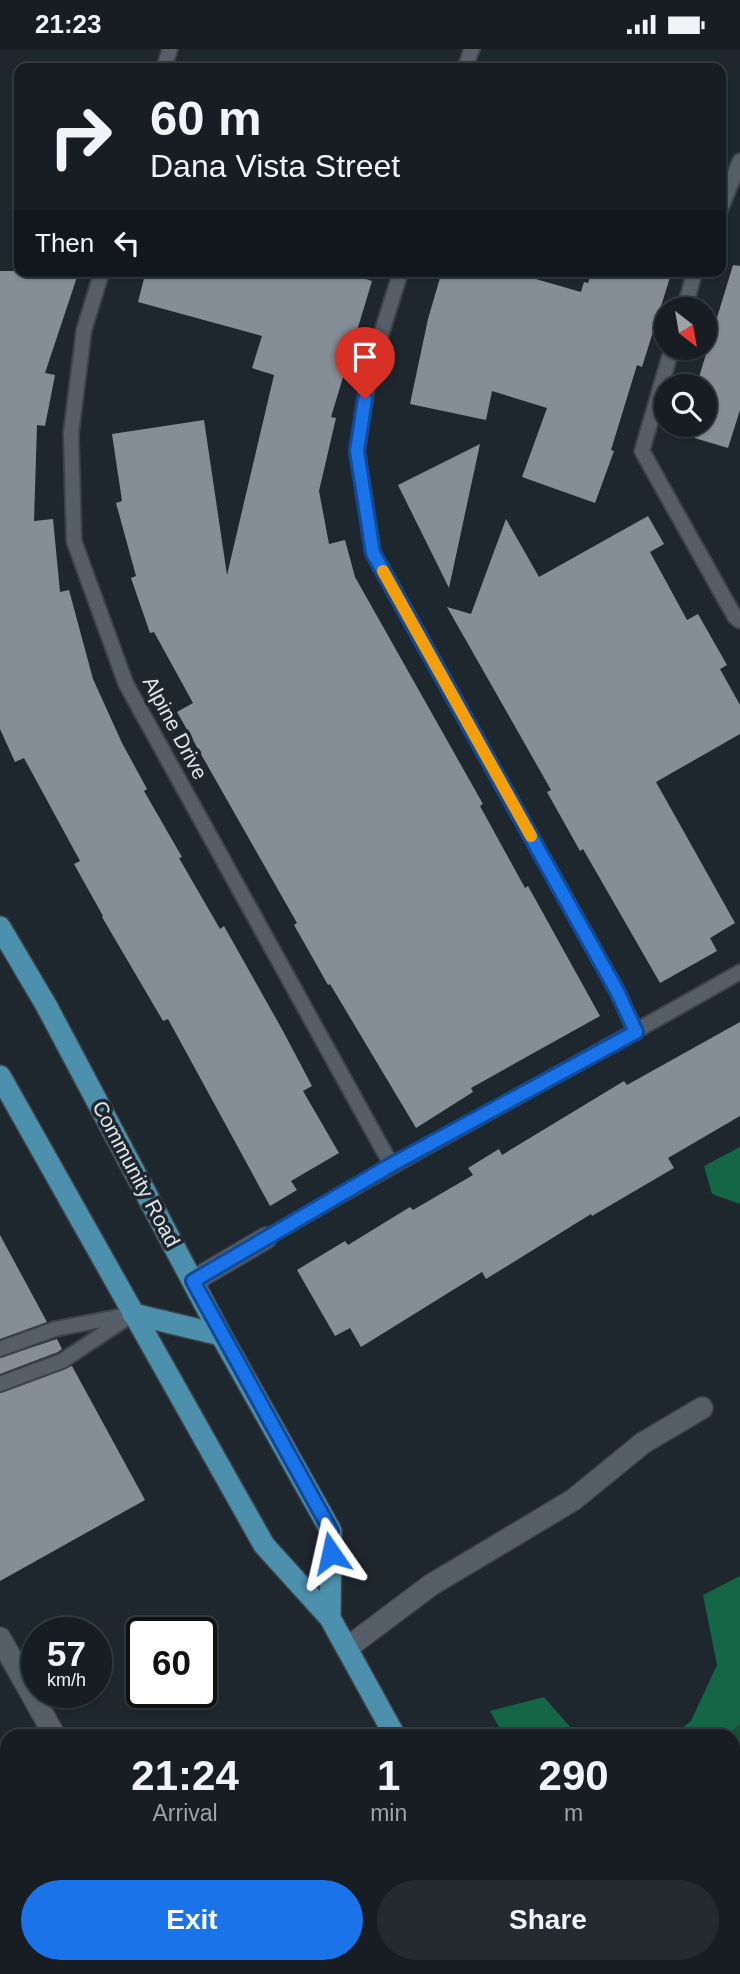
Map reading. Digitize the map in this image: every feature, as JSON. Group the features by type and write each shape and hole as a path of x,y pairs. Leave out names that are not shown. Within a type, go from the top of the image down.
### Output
{"main road":[{"name":"Community Road","path":"0,926 46,1005 221,1335 331,1531 330,1618"},
{"path":"0,1076 264,1545 330,1618 391,1729"},
{"path":"132,1314 221,1335"}],"street":[{"path":"193,1281 266,1238"},
{"path":"347,1648 431,1585 573,1500 643,1443 702,1408"},
{"path":"0,1638 51,1729"}],"lane":[{"path":"726,196 740,162"},
{"name":"Alpine Drive","path":"100,277 84,330 71,433 74,541 126,684 391,1165"},
{"path":"399,277 369,373 357,451 373,553 617,991 636,1032"},
{"path":"688,297 693,277"},
{"path":"669,361 642,451 735,617 740,621"},
{"path":"266,1238 391,1165 636,1032 740,972"},
{"path":"0,1349 55,1329 132,1314"},
{"path":"0,1384 62,1361 132,1314"}],"green space":[{"path":"740,1147 740,1204 712,1194 704,1166"},
{"path":"740,1576 740,1723 734,1729 681,1729 691,1721 717,1665 703,1595"},
{"path":"544,1697 572,1729 500,1729 490,1711"}],"building":[{"path":"733,265 740,266 740,410 728,448 691,437 717,437 717,374 700,374 704,361 718,361 718,314"},
{"path":"0,271 14,271 14,277 77,277 45,373 55,375 45,426 37,425 34,521 53,519 60,592 69,590 93,679 122,743 147,789 144,791 220,929 224,926 283,1031 312,1086 303,1091 339,1153 291,1181 297,1190 270,1206 168,1019 163,1021 102,917 74,864 80,861 24,758 15,762 0,729"},
{"path":"144,277 360,277 372,281 331,417 336,418 319,491 329,544 345,540 355,577 483,804 480,806 525,888 528,886 600,1016 471,1088 473,1092 416,1128 330,984 328,985 294,925 297,923 177,712 193,703 154,632 150,633 131,578 136,576 116,503 122,501 112,434 204,420 227,575 274,375 252,368 262,336 138,302"},
{"path":"440,277 529,277 581,292 584,282 588,283 590,277 670,277 664,297 654,297 654,329 642,367 637,365 611,450 614,451 595,503 522,477 547,408 492,391 486,420 410,404 428,319"},
{"path":"480,444 449,588 398,485"},
{"path":"648,516 664,544 650,552 687,620 698,614 727,665 720,669 740,705 740,734 656,782 735,923 710,938 717,951 660,983 583,849 580,851 547,792 551,790 447,607 471,614 506,519 539,577"},
{"path":"740,1022 740,1116 668,1158 674,1168 592,1216 591,1214 486,1279 482,1272 361,1347 350,1328 335,1336 297,1270 345,1241 348,1245 410,1207 413,1210 473,1175 468,1168 499,1149 502,1155 624,1081 627,1085"},
{"path":"0,1235 47,1322 0,1339"},
{"path":"57,1339 62,1349 58,1352 0,1374 0,1358"},
{"path":"72,1366 145,1500 0,1581 0,1393"}],"slow traffic":[{"path":"383,571 531,836"}],"route":[{"path":"331,1553 331,1531 193,1281 391,1165 636,1032 617,991 373,553 357,451 365,399"}]}
